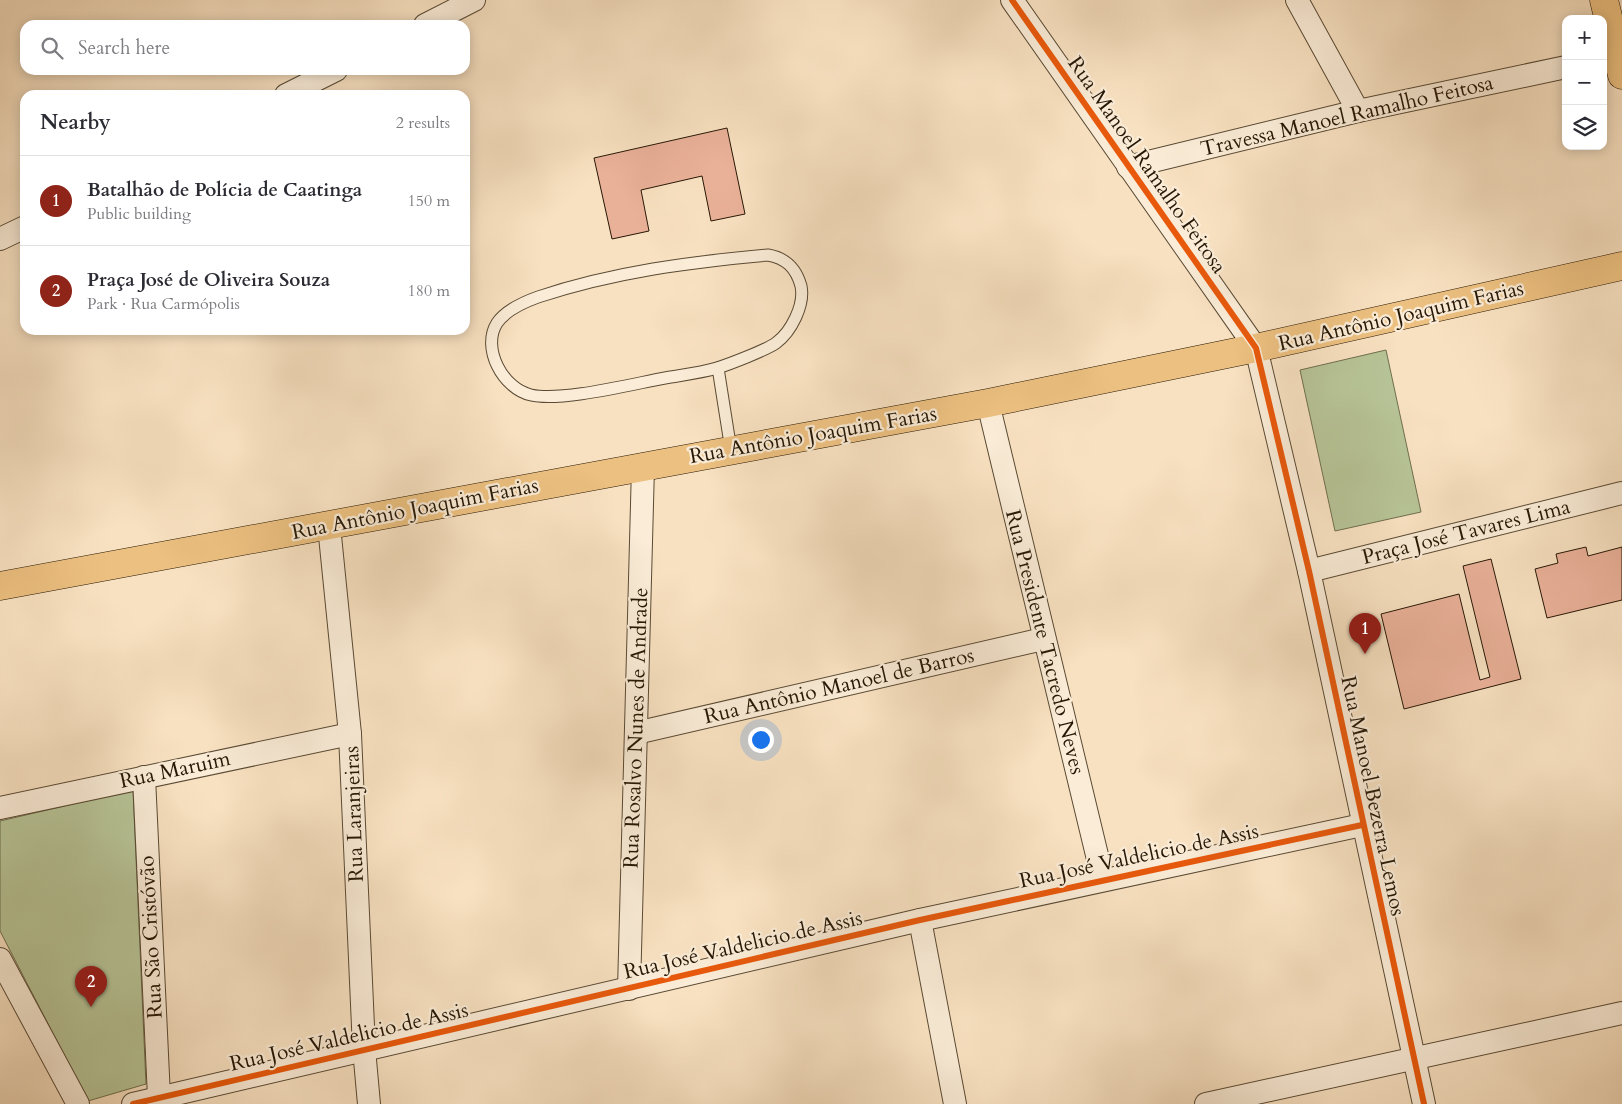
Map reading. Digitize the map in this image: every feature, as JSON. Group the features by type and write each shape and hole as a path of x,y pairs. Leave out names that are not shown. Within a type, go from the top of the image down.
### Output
{"main road":[{"path":"1604,0 1614,63"},
{"name":"Rua Antônio Joaquim Farias","path":"0,586 988,403 1256,348 1622,266"}],"street":[{"path":"435,20 474,0"},
{"name":"Rua Manoel Ramalho Feitosa","path":"1012,0 1256,348"},
{"path":"1297,0 1358,111"},
{"name":"Travessa Manoel Ramalho Feitosa","path":"1128,167 1358,111 1562,68"},
{"path":"296,90 326,75"},
{"path":"0,239 20,229"},
{"name":"Rua Manoel Bezerra Lemos","path":"1256,348 1309,571 1362,825 1424,1104"},
{"name":"Rua Presidente Tacredo Neves","path":"988,403 1043,639 1103,880"},
{"name":"Rua Rosalvo Nunes de Andrade","path":"629,989 643,467"},
{"name":"Praça José Tavares Lima","path":"1309,571 1622,493"},
{"name":"Rua Laranjeiras","path":"329,526 350,734 368,1104"},
{"name":"Rua Antônio Manoel de Barros","path":"636,733 1043,639"},
{"name":"Rua Maruim","path":"0,808 350,734"},
{"name":"Rua São Cristóvão","path":"144,777 160,1097"},
{"name":"Rua José Valdelicio de Assis","path":"133,1104 920,920 1362,825"},
{"path":"920,920 955,1104"},
{"path":"0,959 78,1104"},
{"path":"1206,1104 1622,1013"}],"lane":[{"path":"768,255 781,258 793,269 801,289 797,314 789,329 776,343 718,368 624,386 552,397 528,395 517,389 500,372 492,349 492,339 498,322 514,307 532,299 602,278 691,262 768,255"},
{"path":"718,368 731,450"}],"green space":[{"path":"1386,350 1421,512 1335,531 1300,370"},
{"path":"133,790 146,1084 88,1101 0,931 0,821"}],"building":[{"path":"727,128 745,214 711,221 702,176 641,190 649,231 612,239 594,158"},
{"path":"1586,547 1588,556 1622,547 1622,600 1547,618 1535,569 1558,563 1556,554"},
{"path":"1491,559 1521,679 1404,709 1381,614 1459,594 1480,680 1490,677 1463,566"}],"cycle path":[{"path":"1012,0 1256,348 1309,571 1424,1104"},
{"path":"133,1104 920,920 1362,825"}],"place":[{"name":"Batalhão de Polícia de Caatinga","path":"1365,654"},
{"name":"Praça José de Oliveira Souza","path":"91,1007"}]}
